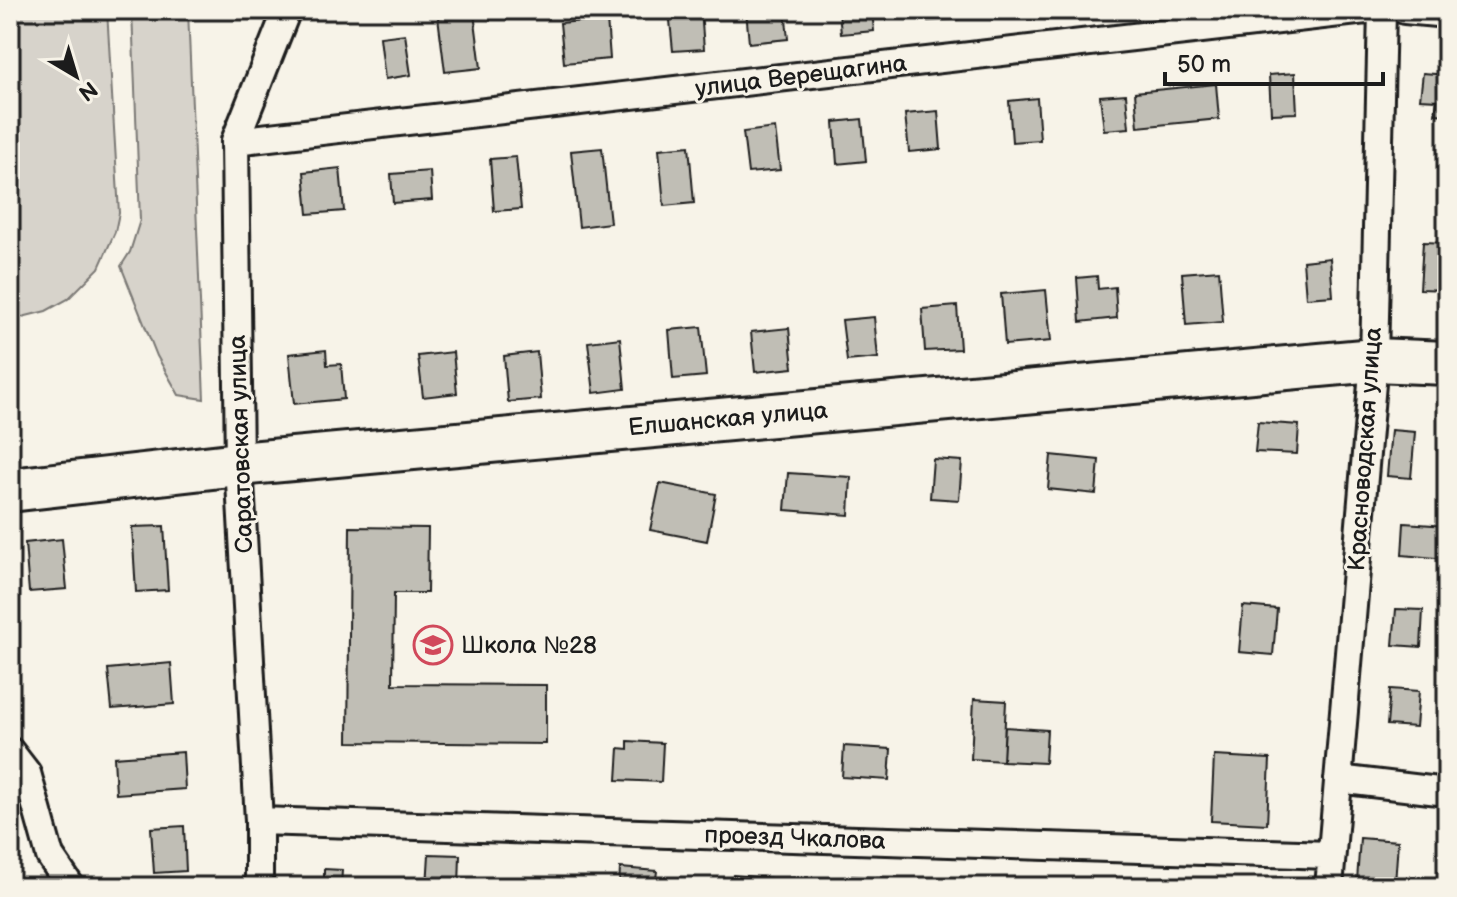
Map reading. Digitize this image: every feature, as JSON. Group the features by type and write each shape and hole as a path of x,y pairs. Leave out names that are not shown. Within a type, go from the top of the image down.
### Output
{"main road":[{"name":"Елшанская улица","path":"10,490 239,464 1374,360 1447,363"}],"street":[{"name":"Саратовская улица","path":"259,887 259,821 239,464 235,141 287,10"},
{"name":"улица Верещагина","path":"235,141 1366,10"},
{"name":"Красноводская улица","path":"1329,887 1374,360 1382,10"},
{"path":"1405,10 1447,14"},
{"path":"10,751 27,773 50,856 71,887"},
{"path":"1338,779 1447,792"},
{"name":"проезд Чкалова","path":"259,821 1330,855"}],"shaded area":[{"path":"10,10 107,10 119,213 115,232 99,268 68,299 46,311 10,320"},
{"path":"132,10 188,10 204,399 179,395 157,356 121,266 130,252 140,220"}],"building":[{"path":"669,10 701,10 704,49 673,51"},
{"path":"746,10 785,10 788,39 749,43"},
{"path":"839,10 872,10 874,31 841,34"},
{"path":"927,10 958,10 959,19 928,21"},
{"path":"1016,10 1045,10 1046,11 1016,13"},
{"path":"474,13 481,68 445,72 438,17"},
{"path":"607,19 610,59 564,63 560,23"},
{"path":"405,34 411,75 385,79 380,37"},
{"path":"1295,73 1297,113 1271,114 1269,75"},
{"path":"1423,73 1447,75 1447,115 1435,114 1437,100 1420,99"},
{"path":"1216,84 1219,119 1138,127 1135,92"},
{"path":"1126,94 1129,128 1104,130 1100,96"},
{"path":"1037,98 1040,140 1012,142 1009,101"},
{"path":"938,111 941,149 909,152 905,114"},
{"path":"862,119 866,161 837,164 834,122"},
{"path":"775,128 780,170 748,173 743,132"},
{"path":"689,146 694,203 664,206 659,149"},
{"path":"602,148 610,223 579,227 571,151"},
{"path":"516,157 521,209 494,211 490,159"},
{"path":"340,168 344,211 308,214 304,172"},
{"path":"430,171 432,200 393,203 391,174"},
{"path":"1423,242 1447,243 1447,290 1420,289"},
{"path":"1330,258 1333,296 1306,298 1303,261"},
{"path":"1219,270 1223,322 1186,325 1182,273"},
{"path":"1097,276 1098,289 1115,287 1117,318 1080,322 1077,278"},
{"path":"1046,290 1051,341 1005,345 1001,294"},
{"path":"957,306 960,349 925,351 922,309"},
{"path":"874,317 878,358 847,361 842,320"},
{"path":"701,327 706,376 673,379 669,330"},
{"path":"789,328 793,368 755,372 751,332"},
{"path":"620,338 625,389 594,393 588,342"},
{"path":"326,350 327,365 341,364 344,399 294,404 289,354"},
{"path":"453,352 457,393 423,397 418,356"},
{"path":"537,352 541,399 508,402 504,356"},
{"path":"1258,422 1299,425 1297,454 1255,452"},
{"path":"1391,430 1415,432 1411,478 1387,476"},
{"path":"1051,455 1099,460 1096,494 1048,489"},
{"path":"933,459 962,461 959,500 930,498"},
{"path":"788,473 851,477 849,515 785,510"},
{"path":"660,483 716,494 707,541 650,530"},
{"path":"1404,523 1447,526 1447,559 1402,555"},
{"path":"164,526 168,590 136,592 132,527"},
{"path":"350,527 428,528 427,593 394,593 393,684 546,685 546,744 348,742"},
{"path":"62,539 67,589 29,592 25,543"},
{"path":"1243,606 1277,609 1273,655 1239,652"},
{"path":"1396,609 1423,610 1421,647 1393,645"},
{"path":"171,663 174,704 112,709 108,669"},
{"path":"1390,689 1419,691 1416,727 1387,725"},
{"path":"974,699 1006,701 1003,761 971,759"},
{"path":"1005,727 1047,730 1045,763 1003,761"},
{"path":"628,741 663,743 661,782 617,780 619,748 628,749"},
{"path":"844,746 891,749 889,780 842,777"},
{"path":"183,752 185,789 116,794 114,757"},
{"path":"1214,756 1270,759 1267,824 1211,821"},
{"path":"184,826 186,871 154,873 151,828"},
{"path":"1360,838 1398,841 1395,884 1357,881"},
{"path":"429,854 460,855 459,887 427,887"},
{"path":"620,868 657,871 655,887 619,887"},
{"path":"324,869 342,870 341,887 324,887"},
{"path":"733,875 770,878 769,887 731,887"},
{"path":"851,876 894,879 893,887 851,887"},
{"path":"973,884 1008,886 1008,887 973,887"}],"place":[{"name":"Школа №28","path":"433,645"}]}
